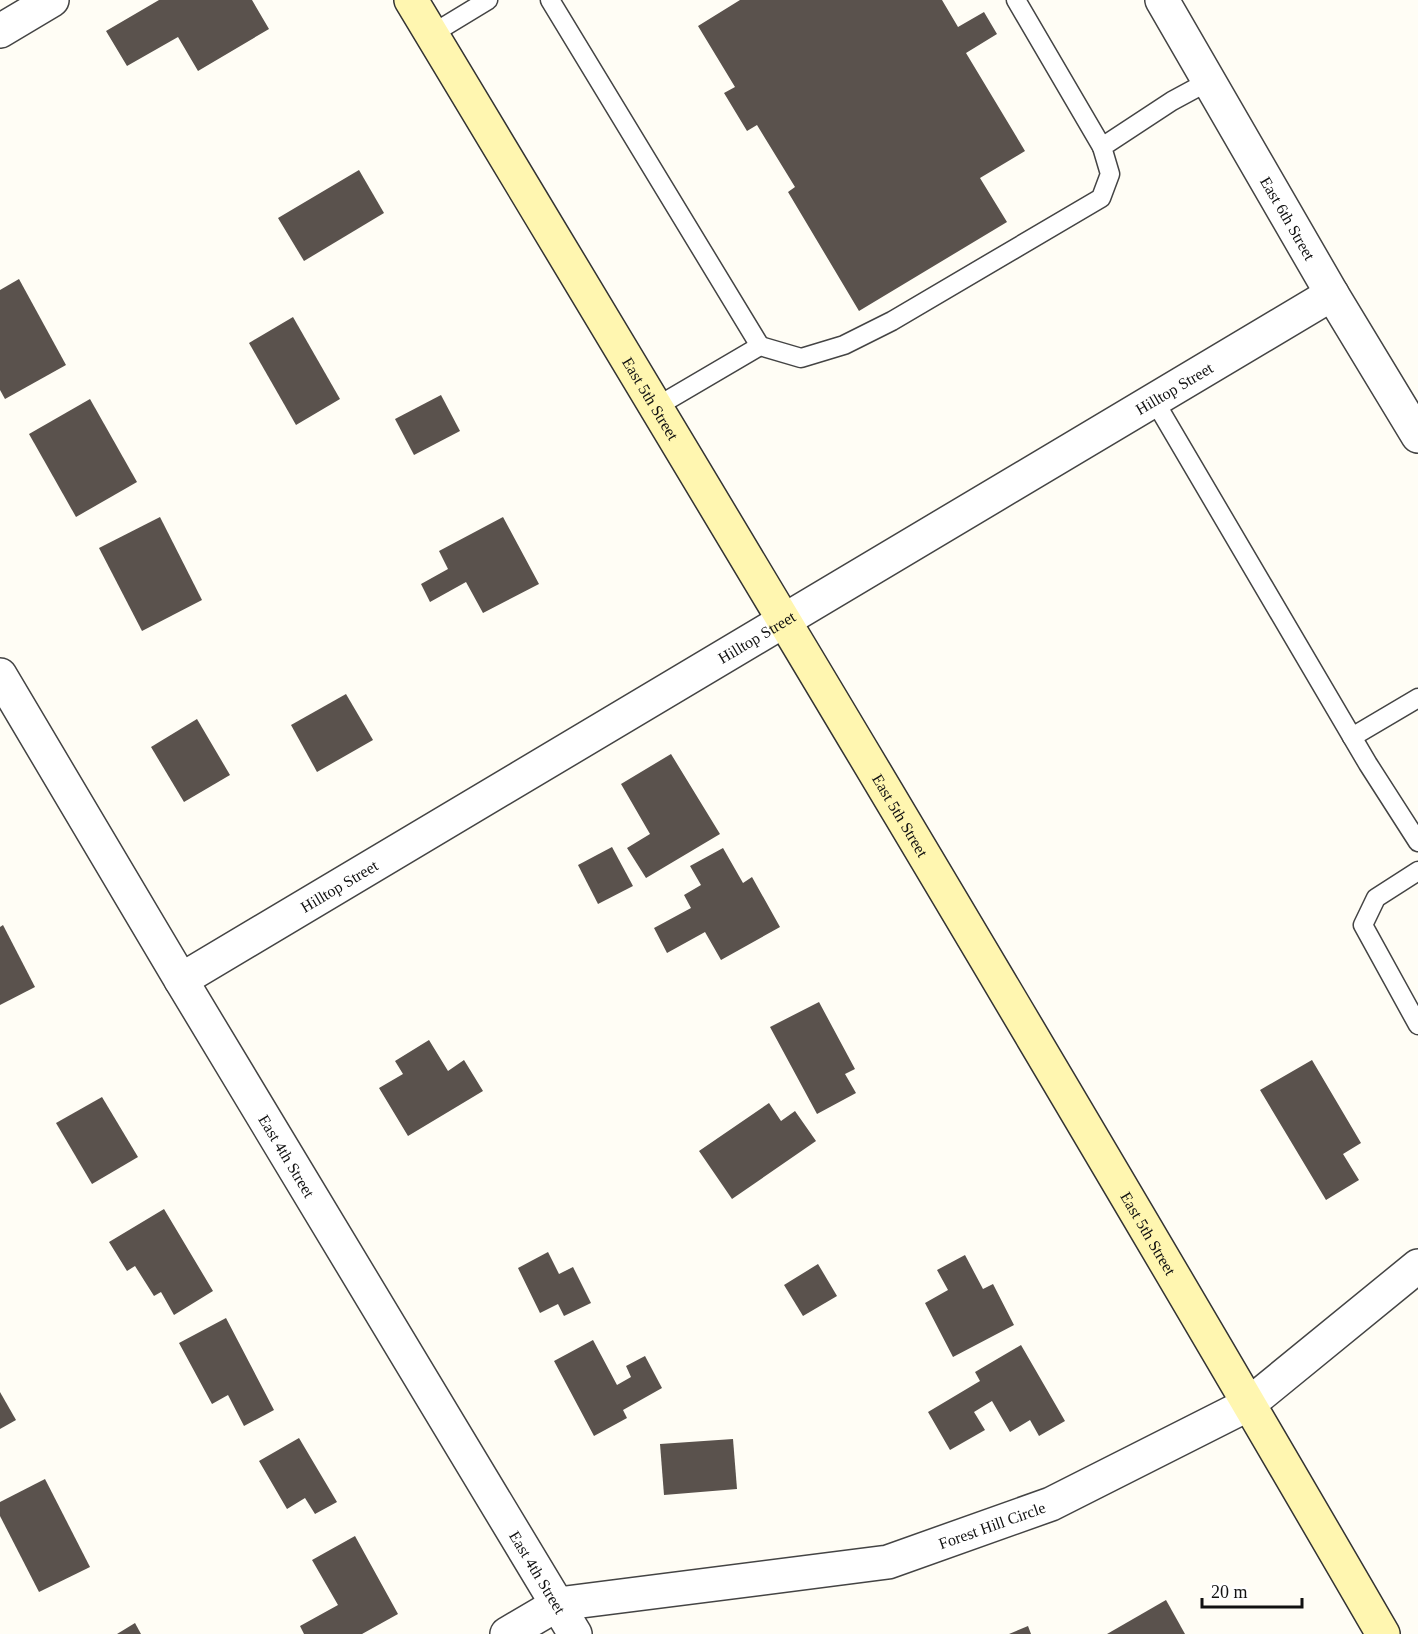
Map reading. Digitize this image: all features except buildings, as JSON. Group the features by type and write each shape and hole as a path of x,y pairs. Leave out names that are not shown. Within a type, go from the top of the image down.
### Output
{"main road":[{"name":"East 5th Street","path":"411,0 784,620 1383,1634"}],"street":[{"path":"0,31 52,0"},
{"name":"East 6th Street","path":"1162,0 1332,294 1418,436"},
{"name":"Hilltop Street","path":"181,980 1332,294"},
{"name":"East 4th Street","path":"0,675 575,1634"},
{"name":"Forest Hill Circle","path":"507,1634 558,1604 888,1562 1051,1504 1249,1404 1418,1266"}],"lane":[{"path":"432,34 488,0"},
{"path":"550,0 760,346 801,358 844,345 892,321 1101,198 1110,174 1102,147 1016,0"},
{"path":"1102,147 1172,101 1209,81"},
{"path":"656,407 760,346"},
{"path":"1154,400 1352,737 1418,842"},
{"path":"1352,737 1418,698"},
{"path":"1418,871 1376,898 1363,925 1418,1025"}]}
